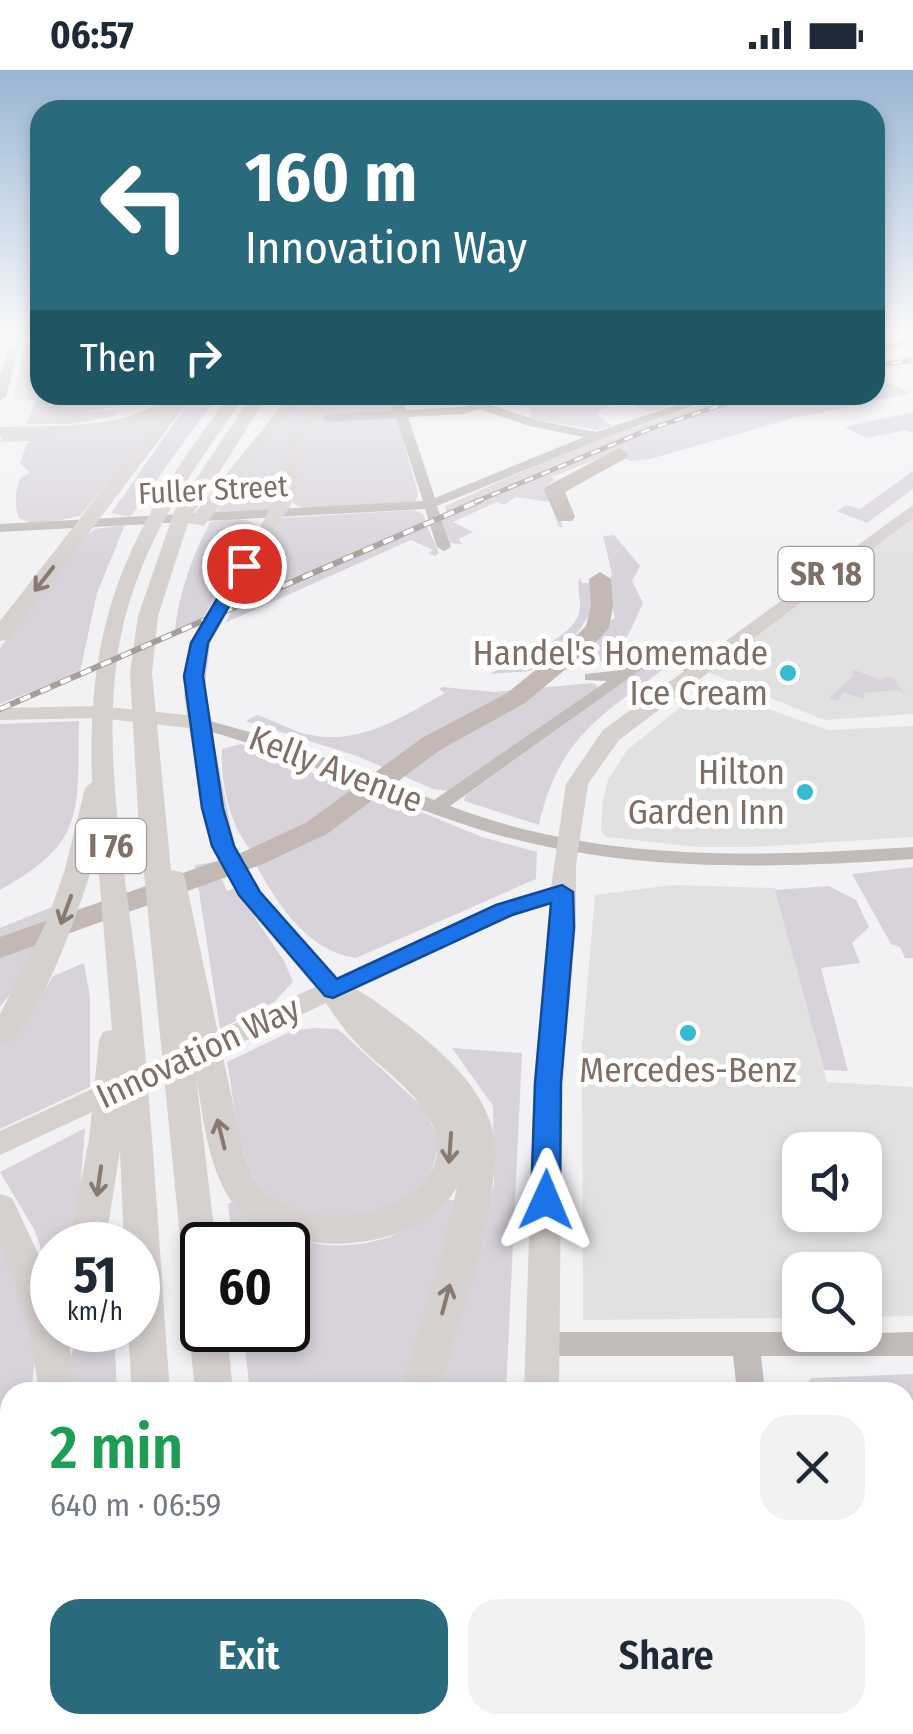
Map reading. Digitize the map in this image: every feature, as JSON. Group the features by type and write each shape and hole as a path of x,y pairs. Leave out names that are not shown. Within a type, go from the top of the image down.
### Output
{"highway":[{"path":"0,432 121,423 153,413"},
{"path":"0,635 172,413"},
{"path":"181,471 216,413"},
{"name":"I 76","path":"120,1110 121,954 105,747 104,682 111,636 150,519 225,413"},
{"name":"I 76","path":"200,1222 194,1076 173,922 151,812 141,706 144,648 190,518 250,413"},
{"path":"190,518 282,413"},
{"path":"276,514 294,442 313,413"},
{"path":"0,1036 50,950 73,892 105,747"},
{"path":"194,1076 247,1196 263,1210 296,1228 322,1233 367,1230 407,1213 444,1178 454,1152 451,1128 432,1100 357,1026 333,990"},
{"path":"333,990 380,1018 422,1057 461,1097 476,1124 480,1152 474,1186 422,1382"},
{"path":"93,1222 120,1110"},
{"path":"120,1110 150,1382"},
{"path":"0,1208 29,1268 46,1321 56,1382"},
{"path":"50,1382 58,1352"},
{"path":"210,1352 213,1382"}],"main road":[{"name":"SR 18","path":"542,1382 548,1083 563,927 564,865 577,784 611,735 913,510"},
{"path":"276,514 200,643 194,676 199,723 229,858 275,927 333,990"},
{"name":"Kelly Avenue","path":"0,714 99,712 199,723"},
{"name":"Innovation Way","path":"0,1144 504,910 562,892"}],"street":[{"path":"328,418 415,413"},
{"path":"502,413 597,436"},
{"name":"Fuller Street","path":"0,528 428,505 597,436 665,413"},
{"path":"401,414 444,547"},
{"path":"437,807 651,654 696,670"},
{"path":"591,676 626,675"},
{"name":"Kelly Avenue","path":"199,723 267,740 437,807 523,836 606,852 751,863 913,853"},
{"path":"543,1344 913,1344"},
{"path":"746,1345 750,1382"}],"shaded area":[{"path":"31,413 117,413 71,424 26,424"},
{"path":"167,413 80,516 36,525 19,518 17,487 21,477 30,473 20,463 31,441 1,442 1,434 86,429"},
{"path":"182,413 205,413 130,517 111,513"},
{"path":"292,413 306,413 289,448 274,507 267,511 216,512"},
{"path":"319,413 395,413 418,493 416,501 307,509 294,504 291,496 300,442"},
{"path":"530,413 598,413 612,426 597,430 531,419"},
{"path":"677,413 696,413 565,461 447,513 445,506 589,442"},
{"path":"706,413 820,413 650,459 630,461 614,452 552,477 555,480 548,485 563,527 559,527 550,502 516,497 504,505 497,502 453,522 473,532 459,539 462,544 450,543 441,518 641,435"},
{"path":"913,413 913,433 905,430 867,438 844,427"},
{"path":"913,471 913,489 867,523 837,511 846,505 860,509"},
{"path":"414,510 423,514 426,521 227,609 281,518"},
{"path":"913,513 913,714 824,720 703,670"},
{"path":"229,519 257,525 202,620 175,632 183,589 210,522"},
{"path":"125,525 97,593 80,672 0,704 0,648 87,535 95,529"},
{"path":"427,526 439,553 435,556 428,553 433,550 411,540 225,623 232,610"},
{"path":"614,535 640,566 632,581 643,603 624,642 608,658 566,670 567,662 600,635 605,623 615,618 607,583 612,574 603,536"},
{"path":"580,577 582,583 591,583 592,611 571,642 530,671 490,674 552,642 573,625 580,611"},
{"path":"660,664 665,668 601,717 569,751 547,796 539,825 464,801 465,796 647,665"},
{"path":"852,669 881,680 886,676 893,678 906,696 899,690 863,693 864,699 843,692 838,701 829,698 853,676"},
{"path":"592,683 598,686 596,689 449,791 433,789 357,756 246,721 257,715 302,733 341,737 394,721 445,693 439,689 443,687 495,692"},
{"path":"709,688 828,730 913,726 913,837 697,847 606,837 601,831 603,799 608,780 627,750"},
{"path":"79,721 78,779 71,822 49,856 0,890 0,724"},
{"path":"241,744 359,792 296,835 251,850 232,817 223,775 222,749"},
{"path":"375,793 482,837 537,852 536,879 356,958 323,947 296,924 256,865 345,819"},
{"path":"214,862 227,891 235,888 284,961 293,982 274,1002 220,1029 195,865"},
{"path":"913,867 913,958 905,958 900,947 891,944 852,874"},
{"path":"672,885 775,888 827,1082 913,1087 913,1316 882,1317 882,1252 782,1252 782,1318 583,1320 582,1046 595,895"},
{"path":"829,886 856,900 869,927 852,943 860,963 821,968 848,1071 824,1070 775,890"},
{"path":"57,905 17,985 0,1007 0,928"},
{"path":"84,963 90,997 90,1087 0,1129 0,1047 36,1005 53,976"},
{"path":"338,1029 425,1109 439,1144 428,1178 408,1199 368,1215 322,1218 281,1206 256,1182 243,1150 227,1062 292,1031"},
{"path":"452,1048 522,1053 506,1382 440,1382 494,1184 493,1106"},
{"path":"85,1128 75,1222 30,1223 0,1172"},
{"path":"446,1199 456,1201 407,1382 249,1382 245,1352 310,1352 310,1242 340,1245 386,1238 413,1225"},
{"path":"236,1200 262,1222 230,1222 228,1204"},
{"path":"0,1233 29,1311 30,1352 35,1352 32,1382 0,1382"},
{"path":"72,1352 115,1352 117,1382 75,1382"},
{"path":"913,1374 913,1382 808,1382 812,1378"}],"waterway":[{"path":"565,517 554,490 619,454"},
{"path":"0,948 253,858 317,828 431,744 516,698 577,648 597,628 602,606 600,579"}],"railway":[{"path":"475,502 699,413"},
{"path":"0,709 481,500"}],"place":[{"name":"Handel's Homemade Ice Cream","path":"788,673"},
{"name":"Hilton Garden Inn","path":"805,792"},
{"name":"Mercedes-Benz","path":"688,1033"}],"route":[{"path":"244,566 213,616 196,654 194,696 213,808 223,846 250,895 333,990 504,910 562,892 563,927 548,1083 546,1200"}]}
